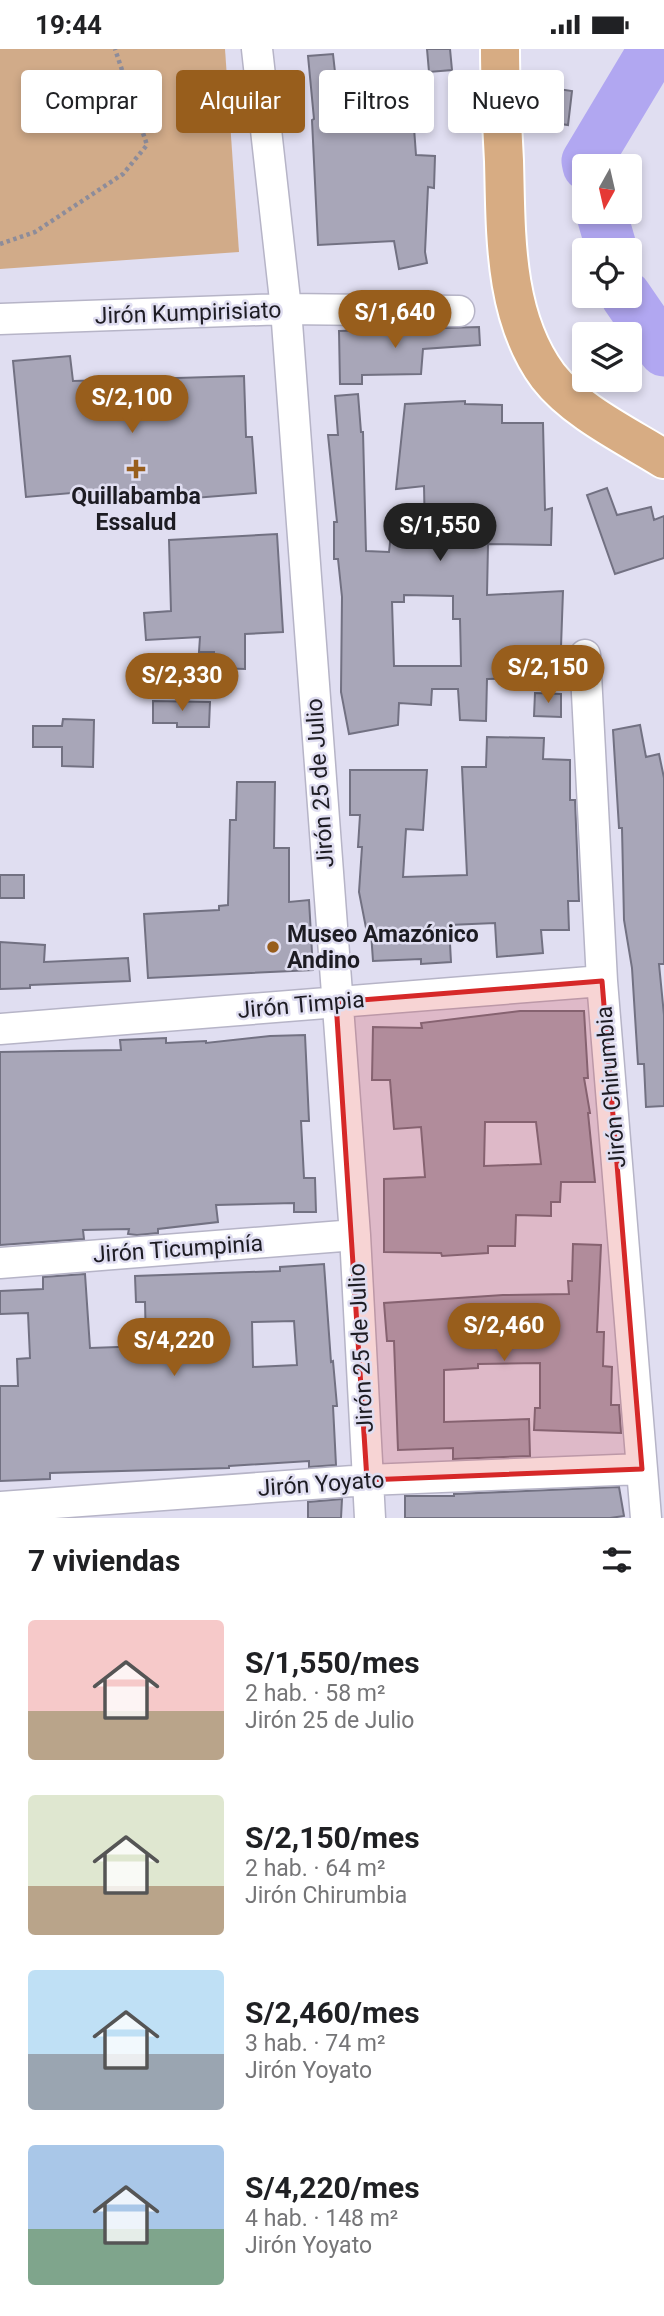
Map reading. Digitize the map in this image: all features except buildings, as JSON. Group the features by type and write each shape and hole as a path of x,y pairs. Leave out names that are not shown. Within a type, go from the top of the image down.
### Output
{"highway":[{"path":"500,49 506,241 511,284 528,340 548,376 582,408 664,459"}],"street":[{"name":"Jirón 25 de Julio","path":"257,49 286,309 355,1235 370,1518"},
{"name":"Jirón Kumpirisiato","path":"0,319 286,309 459,311"},
{"name":"Jirón Chirumbia","path":"585,655 602,981 646,1518"},
{"name":"Jirón Timpia","path":"0,1029 602,981"},
{"name":"Jirón Ticumpinía","path":"0,1263 355,1235"},
{"name":"Jirón Yoyato","path":"0,1507 368,1481 642,1469"}],"path":[{"path":"0,244 35,232 123,174 146,145 115,49"}],"highlighted area":[{"path":"602,981 642,1469 367,1480 336,1002"}],"shaded area":[{"path":"0,49 225,49 226,70 176,70 176,133 231,133 239,252 0,269"}],"waterway":[{"path":"591,154 654,49"},
{"path":"604,224 609,238"},
{"path":"634,308 664,351"}],"place":[{"name":"Quillabamba Essalud","path":"136,469"},
{"name":"Museo Amazónico Andino","path":"273,947"}]}
